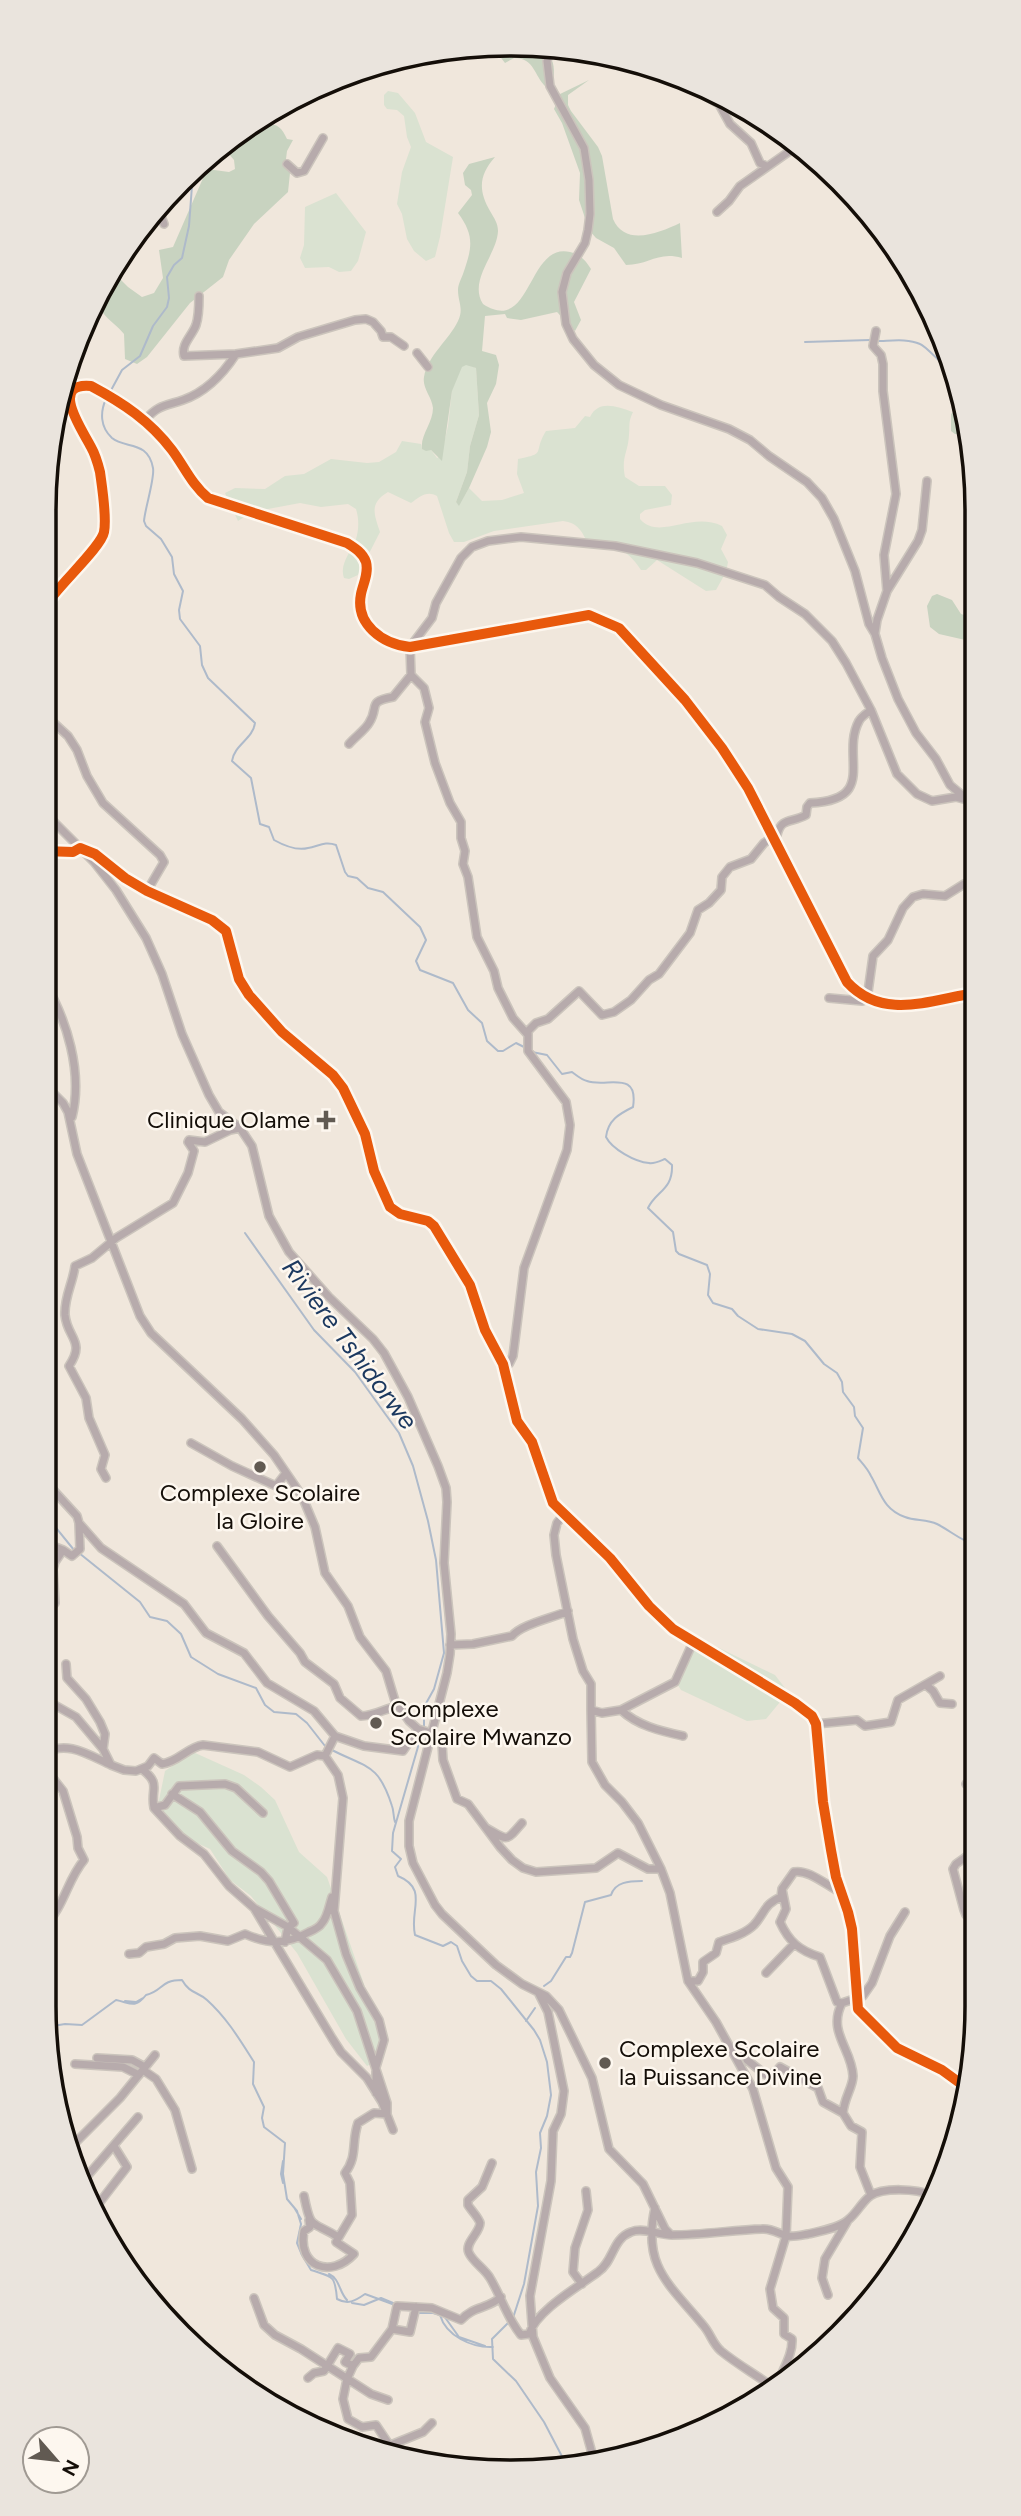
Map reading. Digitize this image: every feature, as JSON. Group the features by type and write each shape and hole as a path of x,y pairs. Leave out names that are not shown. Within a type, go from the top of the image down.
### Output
{"street":[{"path":"548,58 550,86 584,148 589,180 588,230 584,243 567,273 562,292 566,324 573,338 594,365 619,385 661,405 729,429 750,440 807,482 822,498 834,519 855,571 864,608 898,699 916,733 936,759 950,785 965,798"},
{"path":"721,108 730,124 751,143 760,163 766,166"},
{"path":"287,164 297,173 304,171 323,138"},
{"path":"717,212 740,186 788,151"},
{"path":"162,219 164,224"},
{"path":"198,296 196,325 183,350 184,356 236,354 278,348 298,337 366,319 373,322 383,337 391,337 404,346"},
{"path":"876,331 873,346 881,355 883,364 883,391 896,494 884,555 887,591"},
{"path":"416,353 428,367"},
{"path":"145,420 155,408 205,390 227,368 236,354"},
{"path":"56,590 98,544 104,533 100,470 70,404 74,389 82,385 91,386 145,420 172,450 199,491 208,498 347,543 359,551 366,563 359,608 364,621 373,632 388,642 410,647 589,615 619,628 669,682 722,748 748,788 847,982 857,993 881,1004 907,1005 965,995"},
{"path":"875,634 887,591 922,530 927,481"},
{"path":"349,744 369,723 374,704 379,699 393,697 411,675 410,647 426,628 461,558 472,547 488,541 521,537 615,546 697,563 765,585 805,614 832,641 871,710 897,774 917,794 932,800 956,797 965,799"},
{"path":"411,675 424,688 429,708 425,722 435,763 450,803 461,822 461,838 465,851 463,864 468,877 477,937 513,1018 528,1035"},
{"path":"503,1364 509,1364 513,1356 524,1268 567,1150 570,1125 566,1101 528,1051 528,1031 536,1023 548,1019 579,991 602,1015 614,1013 631,1000 649,979 659,974 690,933 698,910 721,890 722,877 730,867 751,859 764,843 777,835 779,825 796,821 806,815 810,803 828,802 842,795 852,783 855,770 854,742 859,721 871,710"},
{"path":"56,725 68,736 77,750 87,776 103,803 160,855 164,862 147,891"},
{"path":"56,824 116,890 146,938 162,974 182,1034 209,1095 219,1112 240,1128 256,1157 269,1216 289,1252 329,1297 373,1339 384,1353 408,1397 446,1489 444,1563 450,1645 447,1673 409,1821 409,1846 413,1863 442,1914 496,1965 552,2001 572,2032 592,2078 610,2149 643,2184 665,2229 671,2235"},
{"path":"80,848 94,854 147,891 212,920 226,931 239,979 249,995 282,1032 333,1075 343,1088 365,1135 374,1171 390,1207 400,1214 428,1221 470,1285 485,1330 503,1364 517,1421 532,1442 553,1503 610,1558 662,1619 693,1642 785,1696 812,1716 816,1724 822,1770 823,1802 840,1892 852,1929 857,1982 855,1998 858,2009 897,2048 942,2070 958,2082"},
{"path":"56,851 73,852 80,848"},
{"path":"867,999 873,956 888,940 904,908 913,897 923,894 945,896 965,884"},
{"path":"829,998 862,1001 867,999"},
{"path":"56,1001 72,1051 76,1100 70,1121"},
{"path":"56,1096 63,1103 70,1121 77,1154 140,1316 152,1333 262,1439 302,1496 319,1542 325,1573 348,1606 362,1641 386,1671 399,1706 409,1721 418,1729 431,1733 442,1743 443,1760 457,1799 468,1804 482,1826 512,1860 523,1868 536,1872 596,1868 618,1853 648,1869 661,1869"},
{"path":"106,1478 101,1469 105,1455 89,1418 86,1398 69,1366 77,1354 77,1345 65,1318 65,1297 74,1281 75,1266 92,1258 116,1238 173,1203 180,1194 193,1158 194,1151 189,1140 205,1142 240,1128"},
{"path":"191,1443 276,1486 286,1473"},
{"path":"56,1494 101,1548 184,1604 206,1633 244,1653 267,1683 314,1711 335,1736 363,1746 403,1751 418,1729"},
{"path":"564,1514 557,1523 554,1535 573,1639 583,1671 591,1684 592,1762 605,1785 622,1801 638,1823 661,1869 670,1892 688,1981 716,2022 753,2089 776,2168 788,2187 786,2236 770,2289 773,2308 784,2318 784,2334 792,2339 793,2347 781,2370"},
{"path":"56,1547 72,1556 77,1552 79,1523"},
{"path":"217,1546 305,1662 334,1684 340,1698 361,1716 374,1716 383,1710 399,1706"},
{"path":"56,1560 63,1550"},
{"path":"450,1645 473,1644 512,1636 528,1626 568,1611"},
{"path":"591,1710 602,1713 621,1710 675,1682 693,1642"},
{"path":"66,1664 67,1678 86,1699 100,1722 105,1734 103,1749"},
{"path":"816,1724 857,1720 865,1726 891,1722 898,1700 940,1676"},
{"path":"926,1685 933,1690 940,1703 952,1704"},
{"path":"56,1706 76,1717 103,1749 111,1765"},
{"path":"621,1710 629,1717 657,1730 683,1736"},
{"path":"325,1754 335,1736"},
{"path":"56,1749 74,1748 124,1770 142,1769 154,1758 162,1764 170,1763 195,1746 204,1745 258,1752 290,1767 325,1754"},
{"path":"325,1754 341,1783 342,1810 334,1911 340,1937 360,1988 379,2020 384,2040 378,2060 376,2092"},
{"path":"142,1769 152,1777 155,1786 154,1808 180,1836 204,1854 229,1886 254,1908 288,1927 327,1960 363,2026 384,2092 388,2122 393,2130"},
{"path":"56,1782 63,1791 78,1848 84,1860 76,1869 56,1912"},
{"path":"154,1808 165,1805 172,1794 185,1784 225,1784 236,1788 263,1813"},
{"path":"172,1794 200,1812 232,1851 270,1881 294,1923 288,1927 285,1942"},
{"path":"482,1826 506,1839 522,1823"},
{"path":"965,1858 953,1869 965,1912"},
{"path":"688,1981 698,1981 704,1972 703,1962 716,1953 719,1942 744,1933 754,1925 769,1902 781,1897 782,1889 794,1872 801,1871 840,1892"},
{"path":"129,1954 139,1953 146,1947 164,1944 175,1938 200,1936 228,1941 245,1934 264,1942 285,1942 321,1926 327,1917 335,1887"},
{"path":"782,1889 786,1909 780,1922 794,1944 803,1952 820,1957 837,2002 842,2003 863,1996 872,1983 890,1936 905,1912"},
{"path":"254,1908 332,2038 341,2052 367,2078 387,2115"},
{"path":"766,1973 794,1944"},
{"path":"538,1994 548,2012 564,2091 561,2114 553,2131 551,2181 530,2296 533,2337 543,2363 585,2428 592,2452"},
{"path":"842,2003 837,2026 853,2075 846,2095 844,2113"},
{"path":"733,2053 739,2049 746,2050 747,2060 766,2075 775,2073 780,2067 806,2080 818,2088 823,2102 844,2113 851,2126 862,2132 860,2167 871,2195"},
{"path":"77,2141 155,2055"},
{"path":"97,2058 132,2060 156,2079 175,2110 192,2169"},
{"path":"75,2064 143,2071"},
{"path":"304,2196 310,2227 303,2231 302,2245 312,2262 331,2268 346,2262 354,2254 336,2242 352,2215 350,2183 345,2173 353,2163 354,2135 358,2123 374,2113 387,2115"},
{"path":"88,2173 138,2118"},
{"path":"101,2201 127,2167 114,2146"},
{"path":"492,2162 482,2187 468,2200 468,2205 480,2221 468,2248 469,2254 489,2275 521,2335 529,2334 532,2325 563,2295 604,2266 619,2238 633,2231 671,2235 752,2231 761,2228 786,2236 810,2234 847,2222"},
{"path":"828,2295 822,2278 825,2259 847,2222 871,2195 894,2190 924,2192"},
{"path":"582,2284 573,2272 575,2248 588,2210 586,2191"},
{"path":"655,2207 651,2231 652,2254 656,2264 684,2305 709,2332 712,2342 728,2356 766,2381"},
{"path":"309,2220 313,2226 338,2237"},
{"path":"388,2444 376,2425 362,2427 348,2419 343,2399 353,2366 359,2358 371,2357 392,2329 397,2306 432,2308 461,2320 472,2309 490,2306 501,2297"},
{"path":"254,2298 264,2325 275,2335 371,2394 388,2400"},
{"path":"392,2329 410,2332 416,2307"},
{"path":"308,2378 314,2373 324,2371 338,2348 350,2354 345,2362 353,2366"},
{"path":"393,2445 423,2432 432,2423"}],"green space":[{"path":"500,56 550,58 554,71 551,86 546,87 542,83 526,61 514,58 505,63"},
{"path":"589,80 568,95 568,105 602,156 613,219 618,228 634,235 653,234 680,223 682,258 666,256 626,265 614,248 596,238 589,230 579,200 580,173 562,123 554,109 560,94"},
{"path":"388,91 398,93 415,113 426,142 453,157 435,257 426,261 414,251 407,239 397,204 402,172 411,147 404,116 384,105 384,95"},
{"path":"271,125 276,126 287,139 293,140 286,159 290,173 288,192 254,224 229,260 223,277 190,303 147,357 137,364 125,359 124,334 102,311 117,283 120,279 142,297 154,293 163,278 159,250 173,247 204,175 210,169 229,172 235,169 234,160 229,154 234,150"},
{"path":"495,157 483,176 482,183 483,196 497,223 498,231 479,286 483,304 499,311 511,308 521,299 545,260 556,253 577,254 591,269 574,302 581,320 575,331 557,312 521,320 507,318 505,314 485,316 482,351 496,355 499,365 496,384 487,403 491,432 487,447 459,506 456,502 467,472 470,446 479,415 476,368 466,365 462,367 452,391 442,461 431,450 422,449 433,408 424,385 424,377 434,355 454,328 461,313 458,288 470,242 467,229 458,213 472,195 465,185 463,173 469,164"},
{"path":"336,193 366,232 358,261 351,271 339,272 329,267 305,268 300,258 304,245 305,207"},
{"path":"466,364 476,368 479,415 470,446 467,472 456,502 459,505 469,488 482,501 502,500 524,493 517,474 518,459 536,454 546,431 575,428 585,416 590,417 603,406 633,412 624,460 625,477 639,486 665,486 672,495 671,505 645,510 640,514 640,519 656,527 699,522 722,526 727,535 721,549 728,562 726,572 716,590 706,591 657,560 646,570 641,570 624,552 612,547 588,544 579,528 563,521 494,531 464,542 454,542 437,496 430,494 411,503 388,492 378,500 375,514 380,532 358,575 349,579 344,578 343,568 356,539 358,516 356,509 348,504 321,507 300,503 252,512 238,521 225,493 235,488 265,489 285,476 304,474 331,459 379,462 396,452 402,441 421,444 422,449 431,450 437,458 441,456 452,390 461,367"},
{"path":"954,411 958,434 951,431 951,414"},
{"path":"937,594 952,600 961,614 965,615 965,640 939,634 930,627 927,606 932,596"},
{"path":"691,1637 775,1675 785,1688 785,1696 766,1719 747,1721 681,1690 674,1679"},
{"path":"193,1752 244,1775 275,1800 299,1852 327,1877 365,1987 377,2013 381,2040 375,2062 367,2066 346,2039 297,1953 251,1896 230,1880 210,1849 188,1839 158,1805 165,1771"}],"waterway":[{"path":"109,394 122,370 140,356 153,326 167,307 167,277 182,258 189,226 192,186"},
{"path":"805,342 870,340"},
{"path":"876,341 915,342 940,360"},
{"path":"106,399 102,419 108,434 117,441 141,449 150,459 153,473 144,521 161,539 172,557 174,574 183,591 180,619 200,646 202,665 208,678 255,723 254,729 233,755 232,761 251,778 260,824 269,827 274,840 290,847 304,849 325,844 336,845 348,876 357,878 368,888 383,892 420,927 426,940 416,961 420,970 453,983 468,1010 482,1023 487,1041 498,1051 516,1043 524,1047"},
{"path":"532,1052 547,1055 562,1074 572,1072 587,1081 619,1082 631,1088 634,1095 633,1107 615,1118 606,1137 613,1146 631,1157 651,1163 665,1159 672,1165 670,1180 648,1208 673,1232 676,1251 679,1254 707,1265 710,1274 708,1295 713,1303 732,1309 758,1329 792,1334 805,1341 824,1364 837,1373 842,1382 843,1392 854,1407 855,1416 863,1428 858,1458 887,1505 898,1514 933,1522 965,1540"},
{"name":"Riviere Tshidorwe","path":"245,1233 314,1330 355,1372 399,1433 413,1466 436,1560 444,1653 434,1689 424,1707 424,1726"},
{"path":"56,1528 74,1550"},
{"path":"79,1553 140,1602 150,1617 167,1621 181,1634 191,1657 218,1674 256,1688 265,1705 274,1712 296,1714 307,1723 325,1746"},
{"path":"422,1733 393,1833 392,1851 401,1859 395,1867 398,1876 413,1887 415,1894 415,1935 443,1946 451,1942 457,1946 471,1976 477,1981 491,1981 501,1989 534,2030 547,2062 551,2095 540,2133 541,2148 536,2172 538,2206 524,2284 513,2318"},
{"path":"330,1749 362,1764 376,1774 387,1792 395,1822"},
{"path":"544,1986 551,1981 566,1957 570,1957 572,1953 585,1902 611,1895 616,1887 623,1883 642,1881"},
{"path":"57,2025 82,2025 116,2000 136,2004 146,1995 175,1980 182,1980 188,1988 207,2000 221,2014 254,2062 253,2084 264,2107 264,2127 285,2143 283,2174 287,2199 297,2211 301,2224 297,2243 311,2270 331,2278 337,2299 341,2301 358,2299 365,2294 395,2305"},
{"path":"125,2001 136,2002 143,1998"},
{"path":"526,2021 535,2008"},
{"path":"283,2161 283,2183"},
{"path":"295,2209 301,2219"},
{"path":"329,2274 347,2300"},
{"path":"352,2303 364,2305 381,2298 393,2303"},
{"path":"416,2313 440,2315 454,2335 469,2343 493,2347"},
{"path":"444,2316 459,2337 485,2346"},
{"path":"509,2322 492,2339 493,2359 516,2381 544,2422 562,2457"}],"cycle path":[{"path":"56,592 95,548 104,532 105,510 100,472 94,453 76,420 70,399 72,392 78,387 91,386 125,406 155,430 208,498 347,543 358,551 367,566 361,594 362,615 373,631 390,642 410,647 589,615 619,628 685,700 722,748 748,788 847,982 861,994 891,1004 908,1005 965,995"},
{"path":"56,851 73,852 80,848 95,854 125,878 147,891 212,920 226,931 239,979 249,995 282,1032 333,1075 343,1088 365,1134 374,1171 390,1207 400,1214 428,1221 434,1226 470,1285 485,1330 503,1364 517,1421 532,1442 553,1503 610,1558 649,1606 673,1629 812,1716 816,1724 823,1802 836,1877 852,1929 858,2009 897,2048 942,2070 958,2082"}],"place":[{"name":"Clinique Olame","path":"326,1120"},
{"name":"Complexe Scolaire la Gloire","path":"260,1467"},
{"name":"Complexe Scolaire Mwanzo","path":"376,1723"},
{"name":"Complexe Scolaire la Puissance Divine","path":"605,2063"}]}
